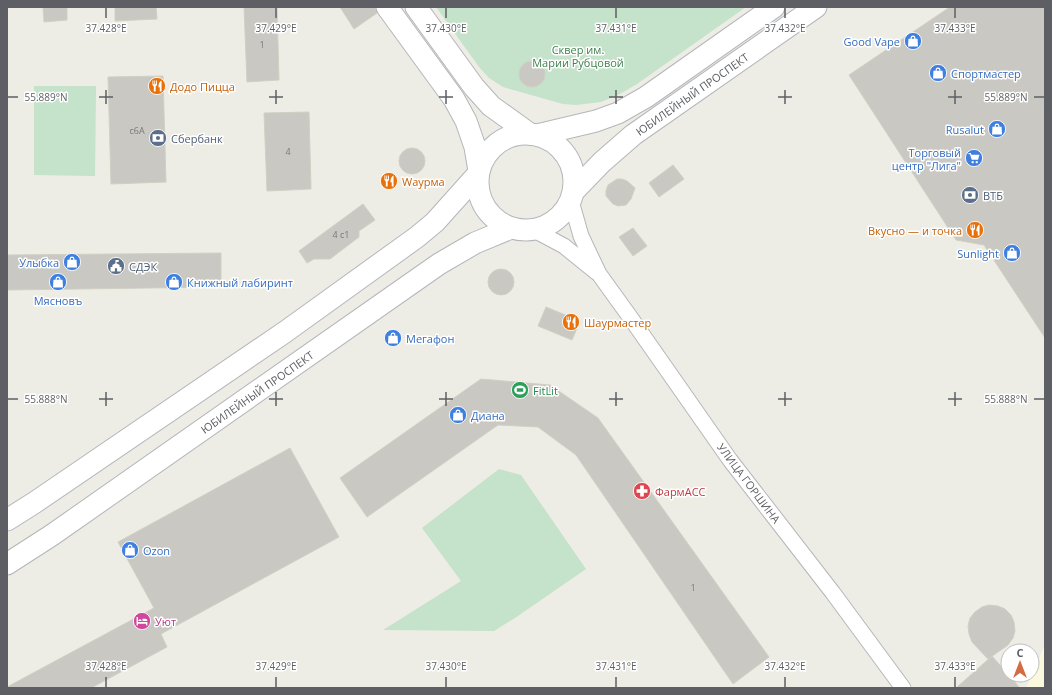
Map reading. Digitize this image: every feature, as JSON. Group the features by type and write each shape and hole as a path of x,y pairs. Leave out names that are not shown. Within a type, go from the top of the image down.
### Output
{"main road":[{"name":"ЮБИЛЕЙНЫЙ ПРОСПЕКТ","path":"387,7 454,99 466,121 474,147 479,172 478,187 481,200 487,212 497,221 521,231 534,230 547,226 558,219 566,211 573,195 602,162 633,135 816,7"},
{"path":"416,7 478,92 491,106 533,134 548,139 567,155 575,178 573,195"},
{"path":"7,520 285,332 418,237 435,222 479,172 482,161 490,150 499,142 511,136 533,134 596,121 618,113 646,97 774,7"},
{"name":"ЮБИЛЕЙНЫЙ ПРОСПЕКТ","path":"7,564 439,264 475,243 511,228"}],"street":[{"name":"УЛИЦА ГОРШИНА","path":"573,195 581,236 599,274 730,460 833,593 903,688"},
{"name":"УЛИЦА ГОРШИНА","path":"534,230 564,246 599,274"}],"shaded area":[{"path":"1045,644 1045,688 1026,688 1028,683 1040,683 1040,656"}],"green space":[{"name":"Сквер им. Марии Рубцовой","path":"436,7 746,7 637,84 618,95 601,102 576,105 563,104 503,87 489,78 479,67"},
{"path":"34,86 96,86 95,176 34,175"},
{"path":"499,469 521,475 586,569 494,631 383,630 461,581 422,528"}],"building":[{"path":"43,7 67,7 67,20 44,22"},
{"path":"115,7 156,7 157,19 115,21"},
{"path":"244,7 277,7 279,80 247,82"},
{"path":"340,7 375,7 377,13 354,29"},
{"name":"Торговый центр \"Лига\"","path":"950,7 1045,7 1045,338 984,245 956,240 849,75"},
{"path":"532,61 541,65 545,74 541,83 532,87 523,83 519,74 523,65"},
{"path":"163,76 166,182 111,184 108,77"},
{"path":"309,112 311,189 267,191 264,113"},
{"path":"412,148 421,152 425,161 421,170 412,174 403,170 399,161 403,152"},
{"path":"673,165 684,179 659,197 649,183"},
{"path":"617,179 627,181 635,188 631,199 626,205 618,206 613,204 606,196 608,185"},
{"path":"363,204 375,220 359,231 359,237 330,259 314,259 307,263 299,251"},
{"path":"633,228 647,246 633,256 619,237"},
{"path":"221,253 221,287 7,290 7,255"},
{"path":"501,269 510,273 514,282 510,291 501,295 492,291 488,282 492,273"},
{"path":"546,307 580,321 572,340 538,326"},
{"path":"481,379 550,385 598,418 769,657 733,684 576,455 538,427 498,425 367,517 340,478"},
{"path":"290,448 339,537 161,634 167,647 91,688 7,688 154,608 118,542"},
{"path":"989,605 998,606 1005,609 1011,615 1014,622 1015,631 1013,638 1009,643 1000,643 1000,651 988,659 972,642 968,626 970,618 982,607"},
{"path":"992,656 1000,665 1000,683 1016,683 1020,688 956,688"}],"place":[{"name":"Good Vape","path":"913,41"},
{"name":"Спортмастер","path":"938,73"},
{"name":"Додо Пицца","path":"157,86"},
{"name":"Rusalut","path":"997,129"},
{"name":"Сбербанк","path":"158,138"},
{"name":"Торговый центр \"Лига\"","path":"974,158"},
{"name":"Wаурма","path":"389,181"},
{"name":"ВТБ","path":"970,195"},
{"name":"Вкусно — и точка","path":"975,230"},
{"name":"Sunlight","path":"1012,253"},
{"name":"Улыбка","path":"72,262"},
{"name":"СДЭК","path":"116,266"},
{"name":"Мясновъ","path":"58,282"},
{"name":"Книжный лабиринт","path":"174,282"},
{"name":"Шаурмастер","path":"571,322"},
{"name":"Мегафон","path":"393,338"},
{"name":"FitLit","path":"520,390"},
{"name":"Диана","path":"458,415"},
{"name":"ФармАСС","path":"642,491"},
{"name":"Ozon","path":"130,550"},
{"name":"Уют","path":"142,621"}]}
